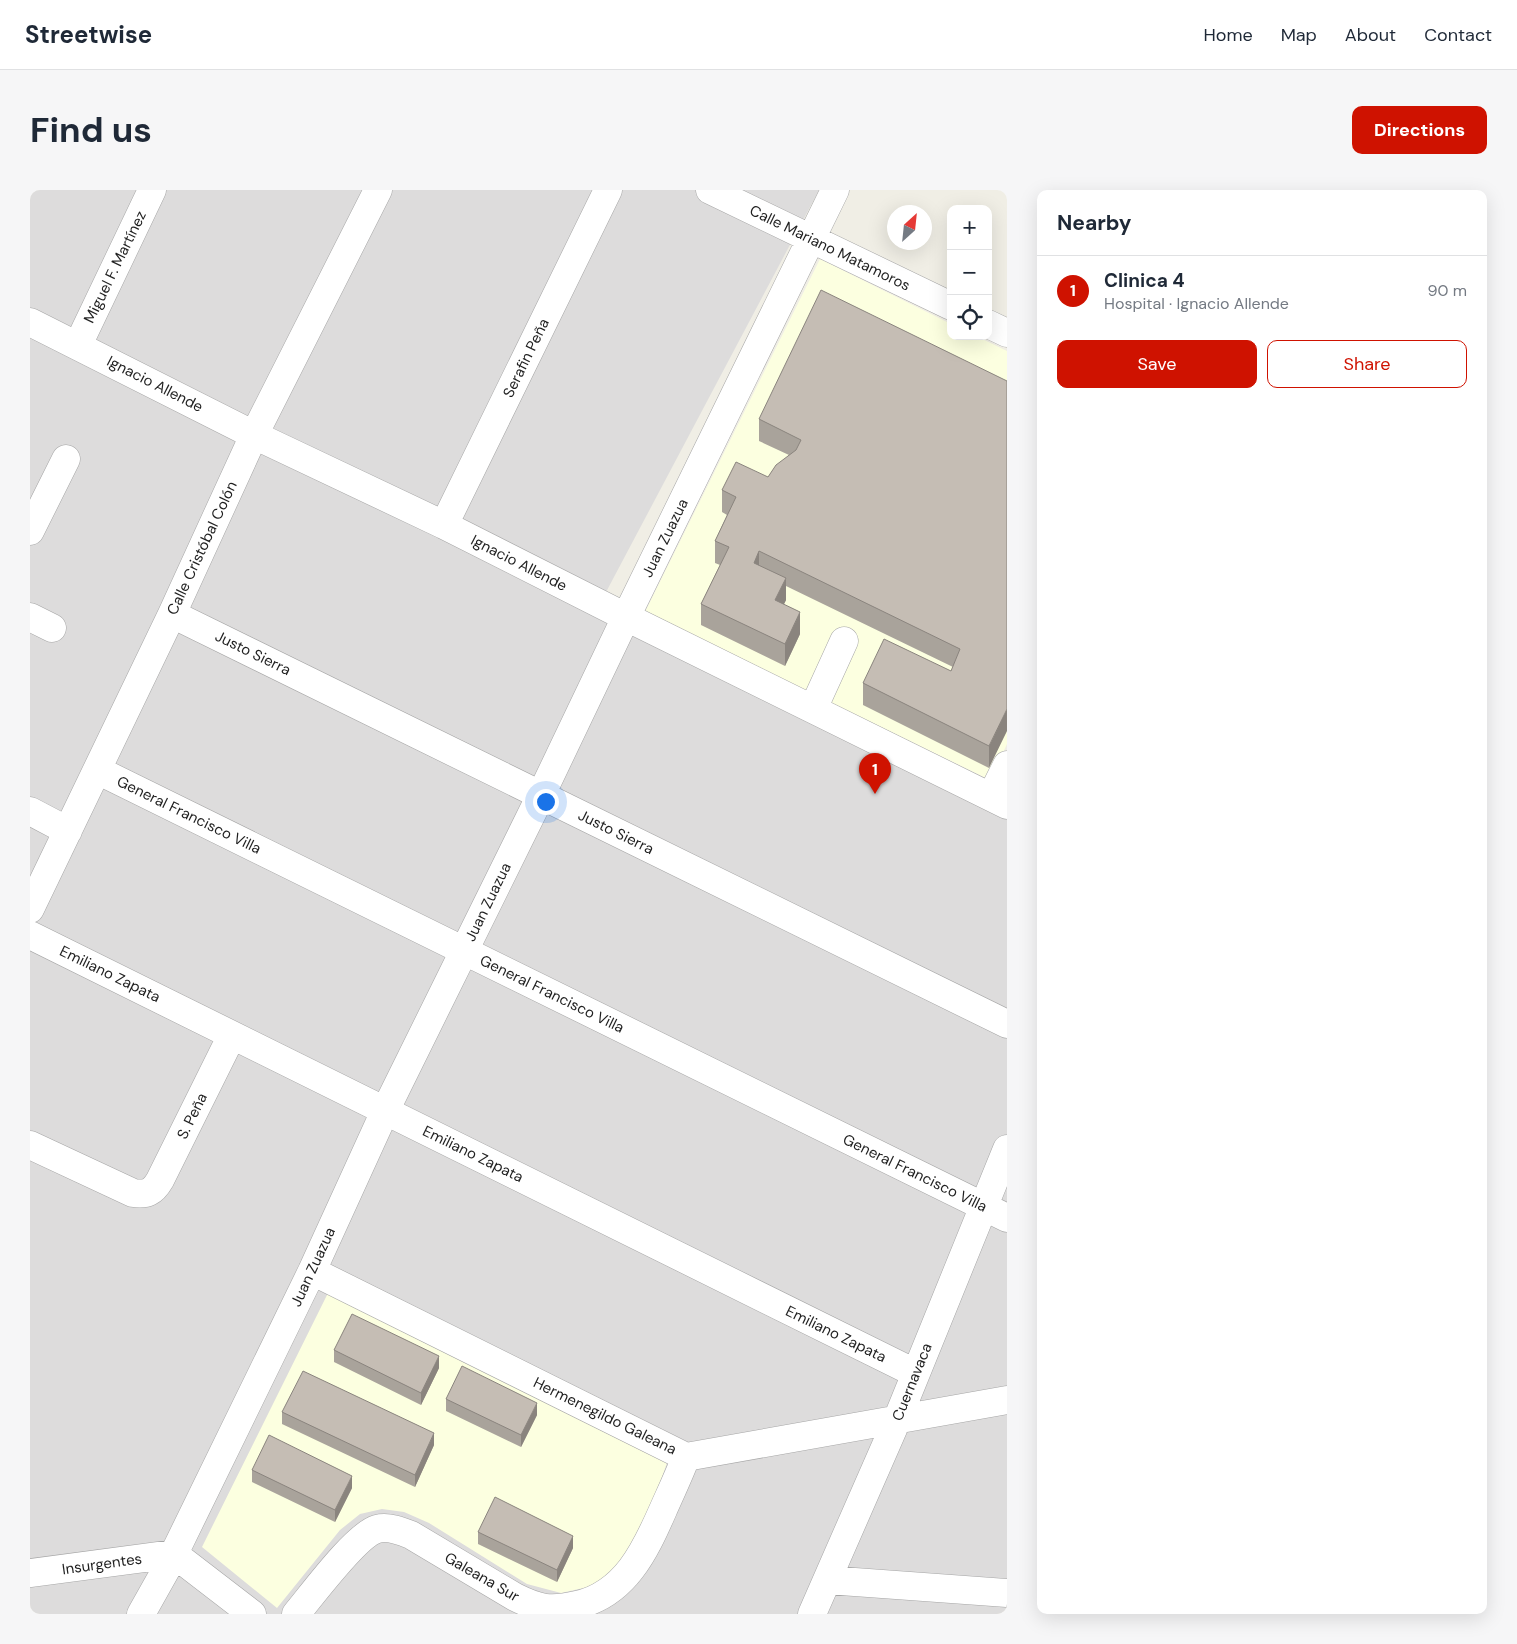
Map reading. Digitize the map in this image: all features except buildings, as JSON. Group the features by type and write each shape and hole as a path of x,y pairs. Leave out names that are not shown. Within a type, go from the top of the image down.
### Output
{"street":[{"name":"Miguel F. Martínez","path":"78,345 152,190"},
{"name":"Calle Cristóbal Colón","path":"30,909 172,614 254,435 378,190"},
{"name":"Serafin Peña","path":"444,525 608,190"},
{"name":"Calle Mariano Matamoros","path":"710,190 947,304"},
{"name":"Juan Zuazua","path":"140,1614 174,1554 312,1271 386,1111 835,190"},
{"name":"Ignacio Allende","path":"30,322 254,435 444,525 999,801"},
{"path":"992,326 1007,333"},
{"path":"32,523 66,459"},
{"name":"Justo Sierra","path":"172,614 1007,1024"},
{"path":"813,709 844,641"},
{"path":"999,801 1007,765"},
{"name":"General Francisco Villa","path":"97,770 995,1212"},
{"path":"30,811 68,831"},
{"name":"Emiliano Zapata","path":"30,935 916,1373"},
{"name":"S. Peña","path":"30,1146 133,1193 148,1194 160,1180 232,1035"},
{"name":"Cuernavaca","path":"812,1614 916,1373 995,1212 1007,1149"},
{"name":"Hermenegildo Galeana","path":"312,1271 686,1457 1007,1400"},
{"name":"Galeana Sur","path":"296,1614 353,1546 370,1532 379,1529 399,1531 411,1536 515,1597 533,1605 551,1609 590,1602 616,1587 635,1566 655,1529 686,1457"},
{"path":"174,1554 252,1614"},
{"name":"Insurgentes","path":"30,1573 174,1554"},
{"path":"827,1580 1007,1593"}],"shaded area":[{"path":"30,190 819,190 605,594 1007,809 1007,1614 30,1614"},
{"path":"820,259 947,322 947,340 984,340 1007,351 1007,744 990,780 645,612"},
{"path":"328,1293 668,1460 638,1545 601,1584 561,1593 527,1584 429,1523 404,1512 382,1509 360,1514 340,1530 277,1608 202,1547"}],"place":[{"name":"Clinica 4","path":"875,794"}]}
